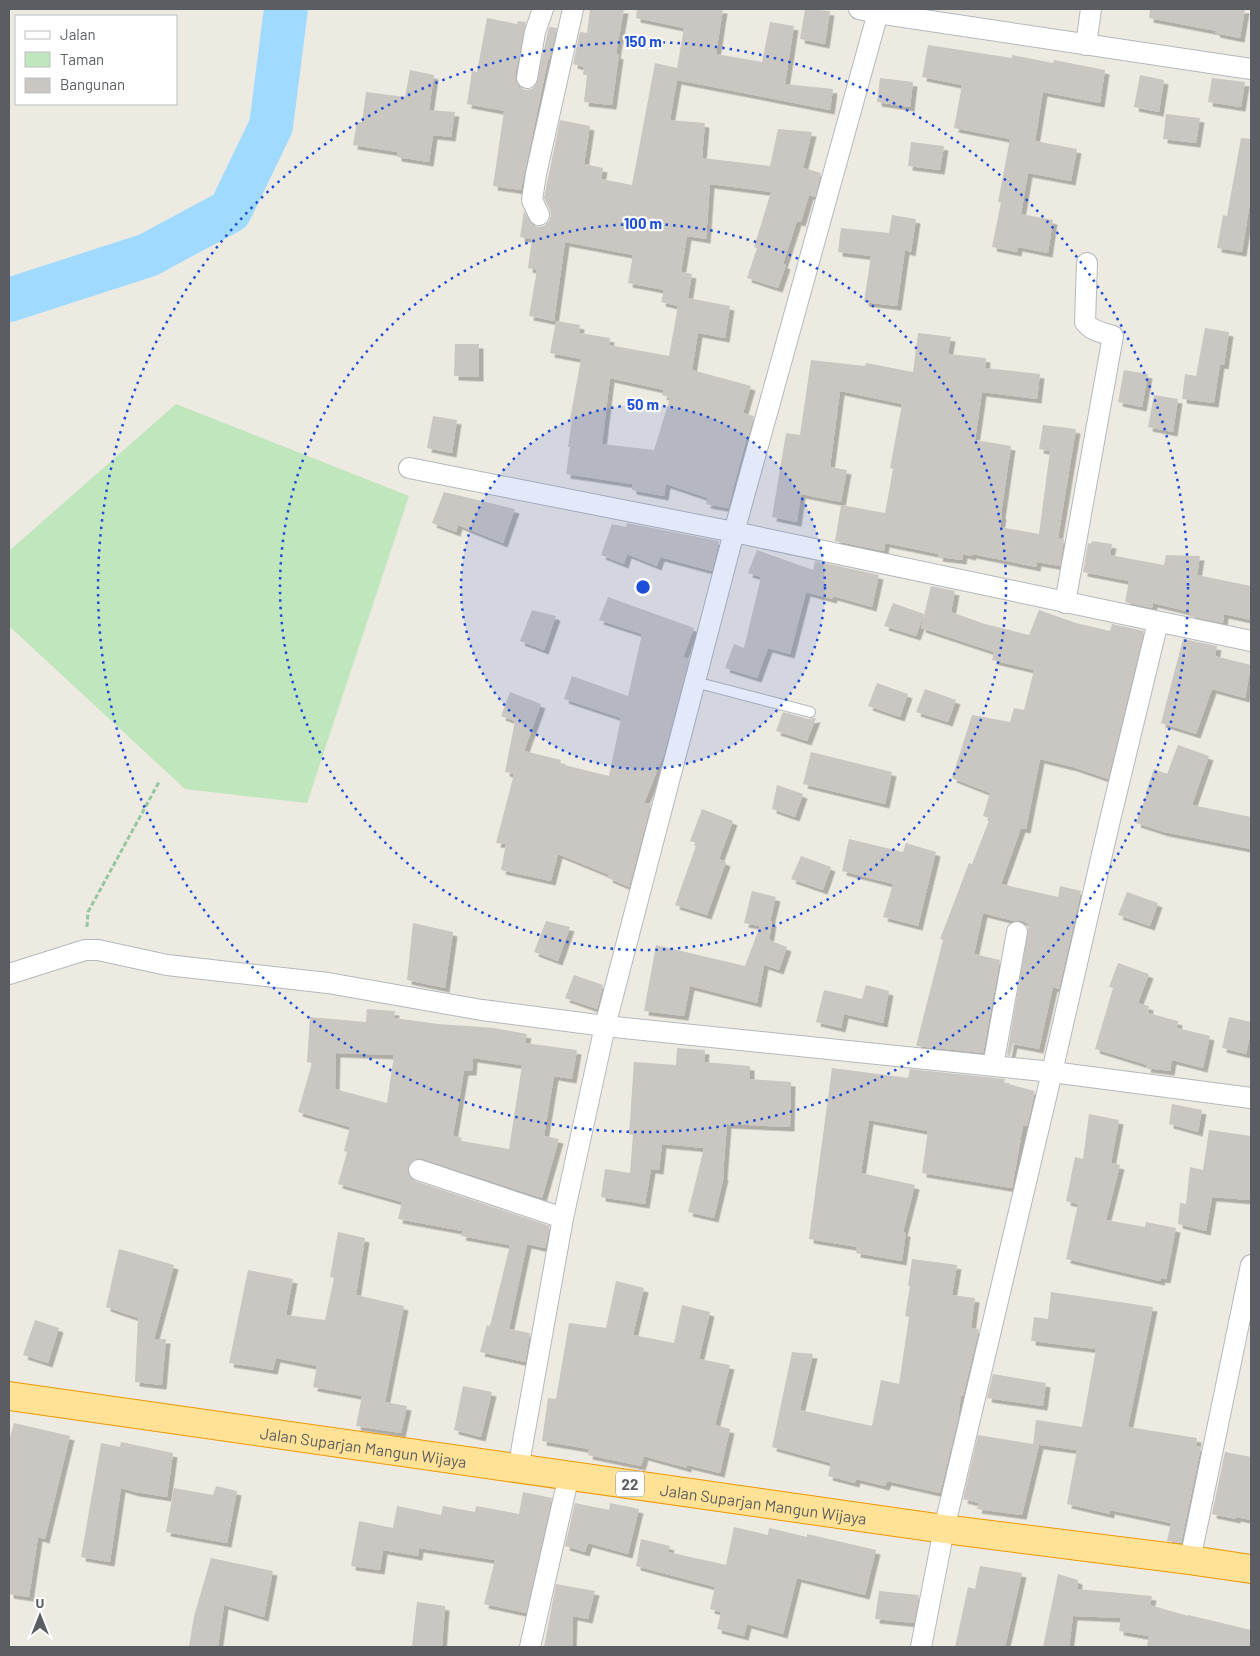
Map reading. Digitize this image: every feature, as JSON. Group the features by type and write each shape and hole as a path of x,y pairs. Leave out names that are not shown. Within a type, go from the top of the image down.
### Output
{"highway":[{"name":"Jalan Suparjan Mangun Wijaya","path":"9,1396 944,1530 1251,1569"}],"street":[{"path":"527,78 535,32 543,9"},
{"path":"539,214 532,200 536,174 573,9"},
{"path":"1086,44 1091,9"},
{"path":"518,1469 563,1218 605,1026 872,10 1251,69"},
{"path":"1065,603 1113,336 1094,330 1086,322 1087,263"},
{"path":"408,468 734,532 1251,641"},
{"path":"921,1647 944,1530 1158,622"},
{"path":"993,1066 1017,932"},
{"path":"9,974 85,950 98,950 167,965 328,983 482,1010 605,1026 1052,1072 1251,1098"},
{"path":"419,1170 563,1218"},
{"path":"1190,1560 1251,1265"},
{"path":"530,1647 569,1475"}],"lane":[{"path":"695,682 810,712"}],"path":[{"path":"85,950 88,912 159,782"}],"green space":[{"path":"176,404 409,496 307,803 185,789 9,626 9,551"}],"building":[{"path":"590,9 624,9 616,54 619,55 612,105 584,102 587,75 583,75 584,67 573,64 580,32 587,33"},
{"path":"637,9 723,9 716,54 762,62 770,22 794,26 785,84 833,89 830,110 677,80 670,120 705,123 702,158 770,166 778,129 812,132 803,168 821,173 815,197 809,195 801,222 797,221 783,264 786,265 778,288 747,278 757,248 754,247 771,192 710,184 706,239 687,236 681,272 692,274 688,298 730,306 725,338 698,333 692,370 751,386 743,413 754,416 728,508 706,504 708,498 666,484 664,496 632,490 632,484 566,474 570,447 568,447 572,419 570,419 581,359 550,353 556,321 580,325 579,333 610,338 609,345 669,356 678,306 661,302 664,290 628,283 633,255 565,242 554,321 529,316 537,270 528,268 532,239 520,237 524,211 533,225 538,227 544,226 551,216 544,198 560,120 590,126 584,164 603,168 601,179 632,185 655,63 677,68 684,28 636,18","holes":["610,378 664,390 662,395 670,398 654,450 602,444"]},
{"path":"805,9 830,11 825,44 800,39"},
{"path":"1150,9 1245,9 1240,38 1215,33 1216,31 1149,18"},
{"path":"487,18 517,24 518,21 526,22 515,76 519,87 525,90 532,89 536,85 549,27 557,28 548,60 521,190 493,186 504,111 467,104 472,71 477,72"},
{"path":"928,45 1012,58 1012,55 1053,63 1054,60 1105,70 1100,103 1043,92 1035,141 1077,149 1071,181 1028,173 1021,214 1053,220 1048,253 1018,247 1017,252 992,247 1010,139 954,128 962,85 922,77"},
{"path":"410,70 434,75 429,110 455,112 451,137 433,135 429,162 397,157 397,152 353,145 357,122 362,122 366,92 405,97"},
{"path":"1140,75 1164,80 1159,112 1134,107"},
{"path":"880,78 913,82 910,107 877,102"},
{"path":"1212,78 1245,82 1241,107 1208,102"},
{"path":"1166,114 1200,118 1196,143 1163,139"},
{"path":"1241,138 1251,139 1251,196 1242,252 1217,248 1223,215 1227,216"},
{"path":"911,142 944,146 940,170 908,166"},
{"path":"892,215 916,219 911,252 905,250 897,306 864,302 871,256 838,252 841,228 889,233"},
{"path":"1205,328 1229,332 1224,365 1220,364 1214,403 1182,399 1185,374 1196,376"},
{"path":"918,333 951,337 948,354 986,358 985,368 1040,374 1037,399 982,392 975,440 1011,446 1000,527 1039,534 1050,451 1039,449 1043,425 1076,429 1058,538 1064,539 1060,566 1037,562 1036,567 972,554 971,556 963,554 962,560 938,557 939,554 885,543 884,551 835,541 841,505 885,513 893,469 890,468 902,404 840,391 830,467 847,470 841,502 801,494 797,522 772,517 786,433 800,435 811,360 865,366 866,363 913,372"},
{"path":"455,344 479,344 479,377 454,376"},
{"path":"1124,370 1148,374 1142,407 1118,402"},
{"path":"1154,395 1178,399 1173,432 1148,427"},
{"path":"433,416 457,420 452,453 427,448"},
{"path":"444,492 515,509 503,543 458,525 456,532 432,523"},
{"path":"627,523 719,541 712,571 660,557 657,566 627,554 624,564 601,555 612,524 626,527"},
{"path":"1092,541 1112,544 1110,555 1164,565 1166,555 1200,556 1197,575 1251,586 1251,620 1224,614 1223,623 1189,616 1190,612 1153,603 1152,608 1125,602 1129,581 1083,572 1088,543 1091,544"},
{"path":"757,550 813,570 815,561 879,575 872,607 833,596 832,599 806,592 790,654 768,648 757,678 725,668 734,644 744,648 761,577 748,573"},
{"path":"931,586 955,591 951,612 985,624 1029,635 1039,610 1076,623 1110,631 1112,624 1144,631 1108,779 1073,767 1040,759 1026,829 1021,828 1001,884 1058,897 1060,886 1081,891 1059,989 1053,987 1039,1049 1013,1044 1010,1056 1007,1055 1029,924 1020,920 1014,921 983,913 974,954 1000,960 983,1053 916,1046 943,940 940,939 969,863 972,864 990,818 983,816 990,793 952,778 972,715 1010,722 1014,708 1024,710 1034,670 992,660 994,652 921,628"},
{"path":"608,597 694,628 683,657 689,659 664,754 644,803 651,804 629,887 608,878 609,875 558,854 551,881 501,870 506,844 496,843 514,774 505,772 515,721 501,716 510,692 541,704 524,751 561,760 560,764 609,776 621,718 564,699 572,676 628,696 642,634 599,620"},
{"path":"893,603 924,614 916,636 884,626"},
{"path":"532,610 556,616 544,650 520,641"},
{"path":"1183,639 1217,646 1215,656 1251,665 1245,698 1212,689 1196,734 1161,723"},
{"path":"877,683 908,694 900,717 868,706"},
{"path":"925,689 956,700 948,722 916,712"},
{"path":"783,712 808,719 816,718 807,741 776,731"},
{"path":"1178,745 1209,756 1192,805 1251,817 1251,849 1164,832 1136,823 1154,769 1167,774"},
{"path":"811,752 892,772 885,804 803,784"},
{"path":"777,785 803,794 795,817 772,809"},
{"path":"702,809 733,821 719,859 726,862 707,915 675,905 697,843 690,841"},
{"path":"849,839 903,852 906,843 936,852 918,926 883,917 893,884 842,871"},
{"path":"801,856 831,867 823,890 791,879"},
{"path":"752,891 776,897 770,921 772,922 769,940 787,947 779,970 764,965 757,1003 690,986 684,1016 644,1011 656,945 745,966 760,926 744,923"},
{"path":"1127,892 1158,903 1150,926 1118,915"},
{"path":"546,921 570,927 558,961 534,952"},
{"path":"413,923 453,932 445,988 407,980"},
{"path":"1118,963 1149,974 1138,1003 1149,1006 1148,1013 1178,1021 1177,1028 1210,1036 1203,1068 1172,1060 1170,1071 1146,1068 1147,1065 1095,1049 1113,988 1109,987"},
{"path":"574,975 603,985 597,1009 565,998"},
{"path":"866,985 889,991 883,1023 844,1014 841,1028 816,1022 824,990 862,999"},
{"path":"367,1009 395,1011 394,1018 438,1024 494,1028 527,1034 525,1043 577,1050 572,1079 554,1076 544,1136 559,1139 542,1198 423,1159 417,1158 408,1167 410,1177 415,1181 550,1226 545,1248 527,1244 509,1329 530,1333 525,1362 480,1352 487,1325 490,1326 510,1245 461,1236 463,1231 398,1219 402,1202 338,1184 347,1152 344,1151 350,1127 298,1112 312,1063 307,1062 310,1017 366,1022","holes":["336,1053 394,1055 387,1103 335,1089","473,1058 522,1065 509,1149 461,1141 462,1138 453,1136 464,1071 472,1071"]},
{"path":"1229,1017 1251,1022 1246,1054 1222,1048"},
{"path":"677,1048 705,1050 704,1062 750,1066 750,1079 791,1082 790,1127 727,1124 724,1176 714,1218 688,1212 704,1148 662,1144 659,1170 651,1169 645,1204 601,1197 605,1169 630,1173 633,1135 629,1134 634,1062 676,1065"},
{"path":"832,1068 908,1078 910,1069 1005,1079 1004,1083 1035,1091 1027,1126 1023,1126 1012,1188 922,1173 928,1131 869,1120 861,1173 915,1185 903,1232 906,1232 902,1261 856,1253 857,1247 809,1239"},
{"path":"1172,1104 1202,1110 1198,1132 1169,1124"},
{"path":"1089,1114 1119,1120 1111,1163 1120,1165 1106,1220 1145,1227 1146,1222 1176,1228 1166,1279 1161,1278 1160,1281 1066,1259 1078,1204 1066,1201 1075,1157 1083,1159"},
{"path":"1209,1130 1251,1136 1251,1191 1249,1200 1212,1197 1206,1231 1178,1224 1180,1203 1186,1204 1190,1167 1203,1170"},
{"path":"338,1232 365,1238 356,1295 404,1306 385,1402 407,1406 401,1433 356,1426 362,1396 313,1387 317,1366 276,1358 273,1370 229,1363 248,1270 293,1279 286,1315 325,1320 334,1278 330,1277"},
{"path":"119,1249 174,1265 154,1339 166,1339 162,1385 135,1382 138,1318 106,1307"},
{"path":"912,1259 957,1265 952,1295 975,1298 971,1328 979,1329 963,1396 961,1396 958,1419 940,1493 887,1481 885,1486 856,1479 855,1483 828,1476 831,1463 772,1447 792,1352 813,1354 800,1410 872,1426 881,1380 899,1384 909,1317 905,1316"},
{"path":"616,1281 644,1288 633,1335 674,1343 682,1305 710,1312 699,1359 730,1365 715,1425 730,1429 720,1473 687,1465 687,1468 644,1456 641,1466 588,1455 589,1449 542,1441 548,1398 556,1399 569,1323 606,1328"},
{"path":"1051,1292 1153,1307 1128,1427 1197,1438 1196,1446 1201,1447 1181,1543 1167,1541 1171,1523 1110,1510 1110,1514 1067,1504 1077,1450 1033,1444 1036,1420 1082,1427 1096,1349 1031,1341 1034,1317 1048,1319"},
{"path":"35,1320 59,1328 48,1363 23,1355"},
{"path":"993,1374 1046,1383 1043,1406 987,1398"},
{"path":"463,1386 492,1392 481,1437 454,1430"},
{"path":"14,1423 70,1436 45,1539 38,1537 29,1597 9,1594 9,1441"},
{"path":"978,1435 1039,1445 1022,1515 977,1509 979,1503 963,1499"},
{"path":"121,1442 173,1453 167,1497 121,1488 110,1562 81,1557 101,1443 120,1447"},
{"path":"1225,1452 1251,1457 1251,1520 1212,1514"},
{"path":"216,1486 237,1491 227,1543 166,1532 174,1488 213,1495"},
{"path":"523,1492 552,1498 526,1613 484,1604 495,1560 419,1548 418,1556 383,1550 380,1570 351,1566 359,1521 393,1528 397,1506 441,1515 443,1506 475,1512 476,1506 519,1514"},
{"path":"575,1503 609,1510 610,1503 639,1509 628,1554 588,1543 585,1552 565,1546"},
{"path":"734,1527 768,1535 769,1528 807,1537 807,1534 876,1550 865,1595 797,1578 783,1634 747,1624 744,1636 717,1629 721,1612 710,1609 715,1587 636,1566 641,1539 670,1546 668,1552 726,1565"},
{"path":"211,1558 273,1571 264,1617 224,1605 218,1647 189,1647 194,1616"},
{"path":"980,1566 1022,1573 1005,1647 955,1647 968,1587 975,1589"},
{"path":"1058,1574 1078,1580 1077,1589 1152,1596 1150,1605 1188,1616 1251,1630 1251,1647 1147,1647 1149,1636 1119,1631 1121,1618 1073,1616 1069,1647 1043,1647"},
{"path":"556,1584 595,1591 588,1619 573,1616 572,1647 544,1647"},
{"path":"879,1591 919,1595 914,1623 875,1619"},
{"path":"417,1602 445,1606 442,1647 412,1647"}],"waterway":[{"path":"9,300 148,255 230,211 271,126 286,9"}]}
